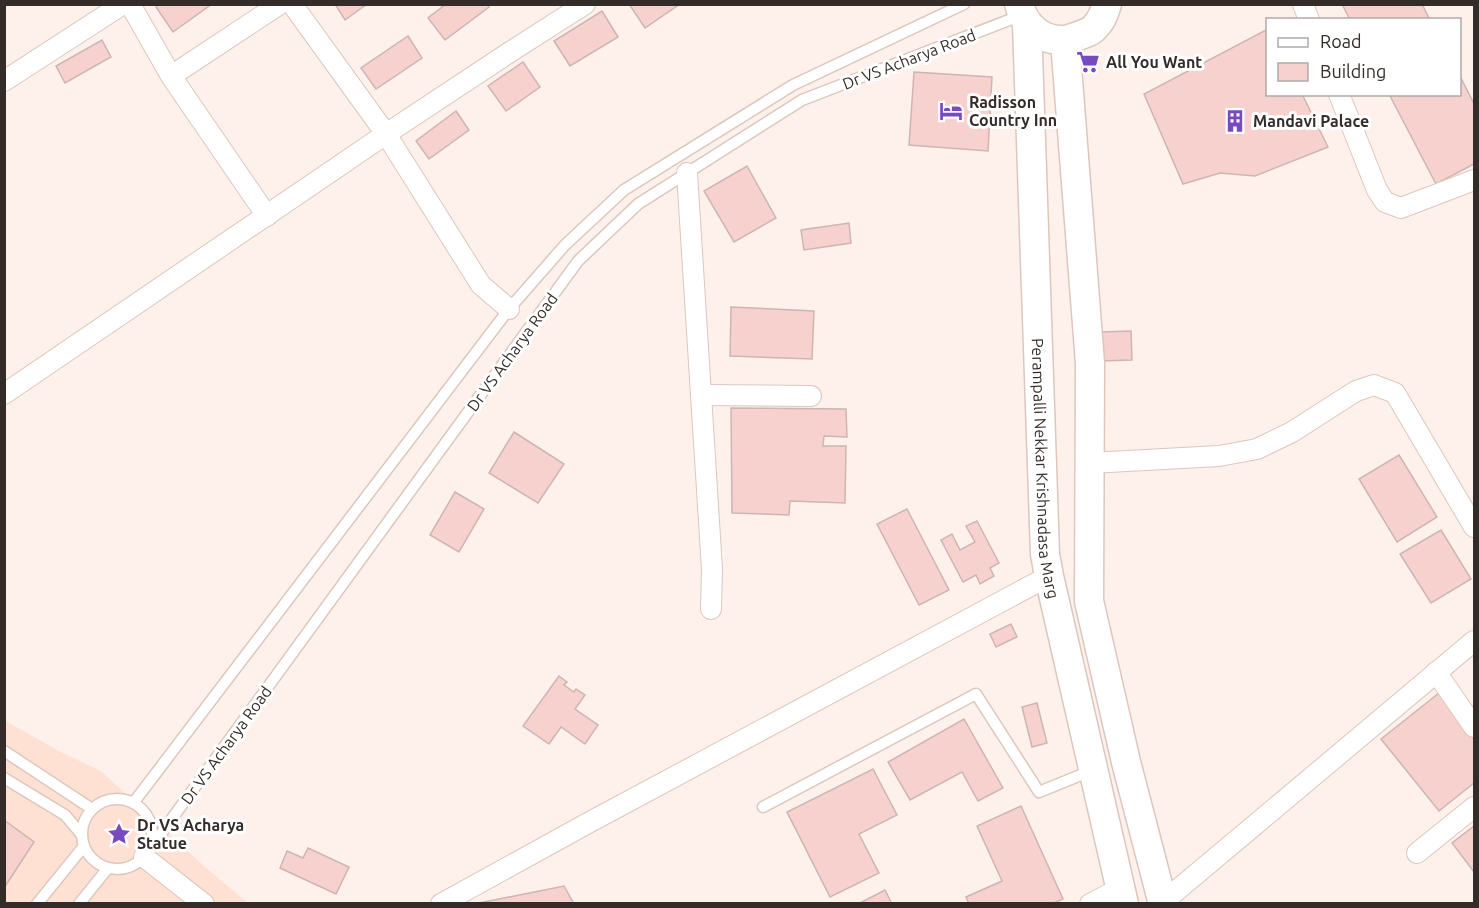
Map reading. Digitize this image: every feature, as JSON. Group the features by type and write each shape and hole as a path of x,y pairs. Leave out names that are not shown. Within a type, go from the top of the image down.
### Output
{"main road":[{"path":"1023,14 1036,32 1050,39 1065,41 1092,30 1102,19 1107,4"},
{"name":"Perampalli Nekkar Krishnadasa Marg","path":"1023,14 1045,555 1122,896"},
{"name":"Perampalli Nekkar Krishnadasa Marg","path":"1065,41 1090,363 1089,601 1126,762 1163,903"}],"street":[{"path":"4,81 123,4"},
{"path":"130,4 171,76 267,216"},
{"path":"171,76 280,4"},
{"path":"292,4 386,134 481,285 509,309"},
{"path":"4,394 386,134 585,4"},
{"path":"1340,96 1377,190 1385,202 1401,208 1474,180"},
{"path":"687,173 712,569 711,609"},
{"path":"1090,463 1220,456 1257,449 1292,432 1356,392 1374,385 1395,393 1474,527"},
{"path":"701,395 811,396"},
{"path":"441,903 468,897 620,806 1049,576"},
{"path":"1163,903 1474,641"},
{"path":"1436,672 1474,727"},
{"path":"1417,853 1474,807"},
{"path":"144,857 204,903"},
{"path":"1090,903 1122,896"}],"lane":[{"name":"Dr VS Acharya Road","path":"134,802 509,309 565,245 624,190 793,85 964,4"},
{"name":"Dr VS Acharya Road","path":"144,857 579,261 638,204 802,100 1023,14"},
{"path":"763,807 976,694 1039,792 1093,770"},
{"path":"4,751 92,809"},
{"path":"4,778 65,815 82,835"},
{"path":"112,799 134,802 144,811 151,823 153,836 150,848 144,857 128,868 108,868 90,856 84,846 83,825 92,809 101,802 112,799"},
{"path":"37,903 84,846"},
{"path":"79,903 108,868"}],"shaded area":[{"path":"4,720 59,751 101,771 205,867 248,903 5,903"}],"building":[{"path":"159,4 212,4 173,32 156,7"},
{"path":"335,4 367,4 345,20"},
{"path":"446,4 487,4 489,7 445,40 428,18"},
{"path":"629,4 680,4 645,28"},
{"path":"1342,4 1422,4 1429,18 1349,18"},
{"path":"602,11 618,37 570,66 554,41"},
{"name":"Mandavi Palace","path":"1266,30 1266,96 1303,96 1328,147 1255,176 1220,173 1183,184 1144,94"},
{"path":"408,36 422,58 376,89 361,68"},
{"path":"102,40 111,57 65,83 56,66"},
{"path":"523,62 540,87 506,111 488,86"},
{"name":"Radisson Country Inn","path":"914,72 992,77 988,151 909,145"},
{"path":"1461,78 1474,104 1474,164 1436,184 1390,96 1461,96"},
{"path":"456,111 469,130 429,159 416,141"},
{"path":"747,166 776,218 734,242 704,191"},
{"path":"849,223 851,243 804,250 801,230"},
{"path":"731,307 814,311 812,359 730,356"},
{"path":"1131,331 1132,360 1099,361 1099,332"},
{"path":"731,408 846,409 847,437 824,436 823,446 846,446 845,503 790,501 789,515 732,513"},
{"path":"514,432 564,464 538,503 489,473"},
{"path":"1399,455 1437,517 1397,542 1359,479"},
{"path":"455,492 484,509 459,552 430,535"},
{"path":"907,509 949,590 919,605 877,524"},
{"path":"977,521 999,563 990,568 994,576 980,584 976,575 963,582 941,540 952,534 960,550 975,542 966,526"},
{"path":"1441,530 1471,579 1431,603 1400,554"},
{"path":"1011,624 1017,637 996,647 990,634"},
{"path":"559,676 567,682 564,685 574,692 576,689 585,695 575,709 598,725 585,744 561,727 549,744 523,726"},
{"path":"1439,693 1474,738 1474,783 1439,811 1381,739"},
{"path":"1037,703 1047,743 1032,747 1022,707"},
{"path":"964,719 1003,788 978,801 962,772 910,800 888,762"},
{"path":"873,769 897,815 859,834 879,873 830,897 787,812"},
{"path":"1021,806 1063,899 1052,904 969,904 966,897 1002,881 977,826"},
{"path":"4,820 34,842 4,888"},
{"path":"1474,826 1474,872 1452,843"},
{"path":"308,848 349,867 336,894 280,868 287,851 303,858"},
{"path":"564,886 574,904 479,903"},
{"path":"885,890 892,904 858,904"}],"place":[{"name":"All You Want","path":"1088,62"},
{"name":"Radisson Country Inn","path":"951,111"},
{"name":"Mandavi Palace","path":"1235,121"},
{"name":"Dr VS Acharya Statue","path":"119,834"}]}
